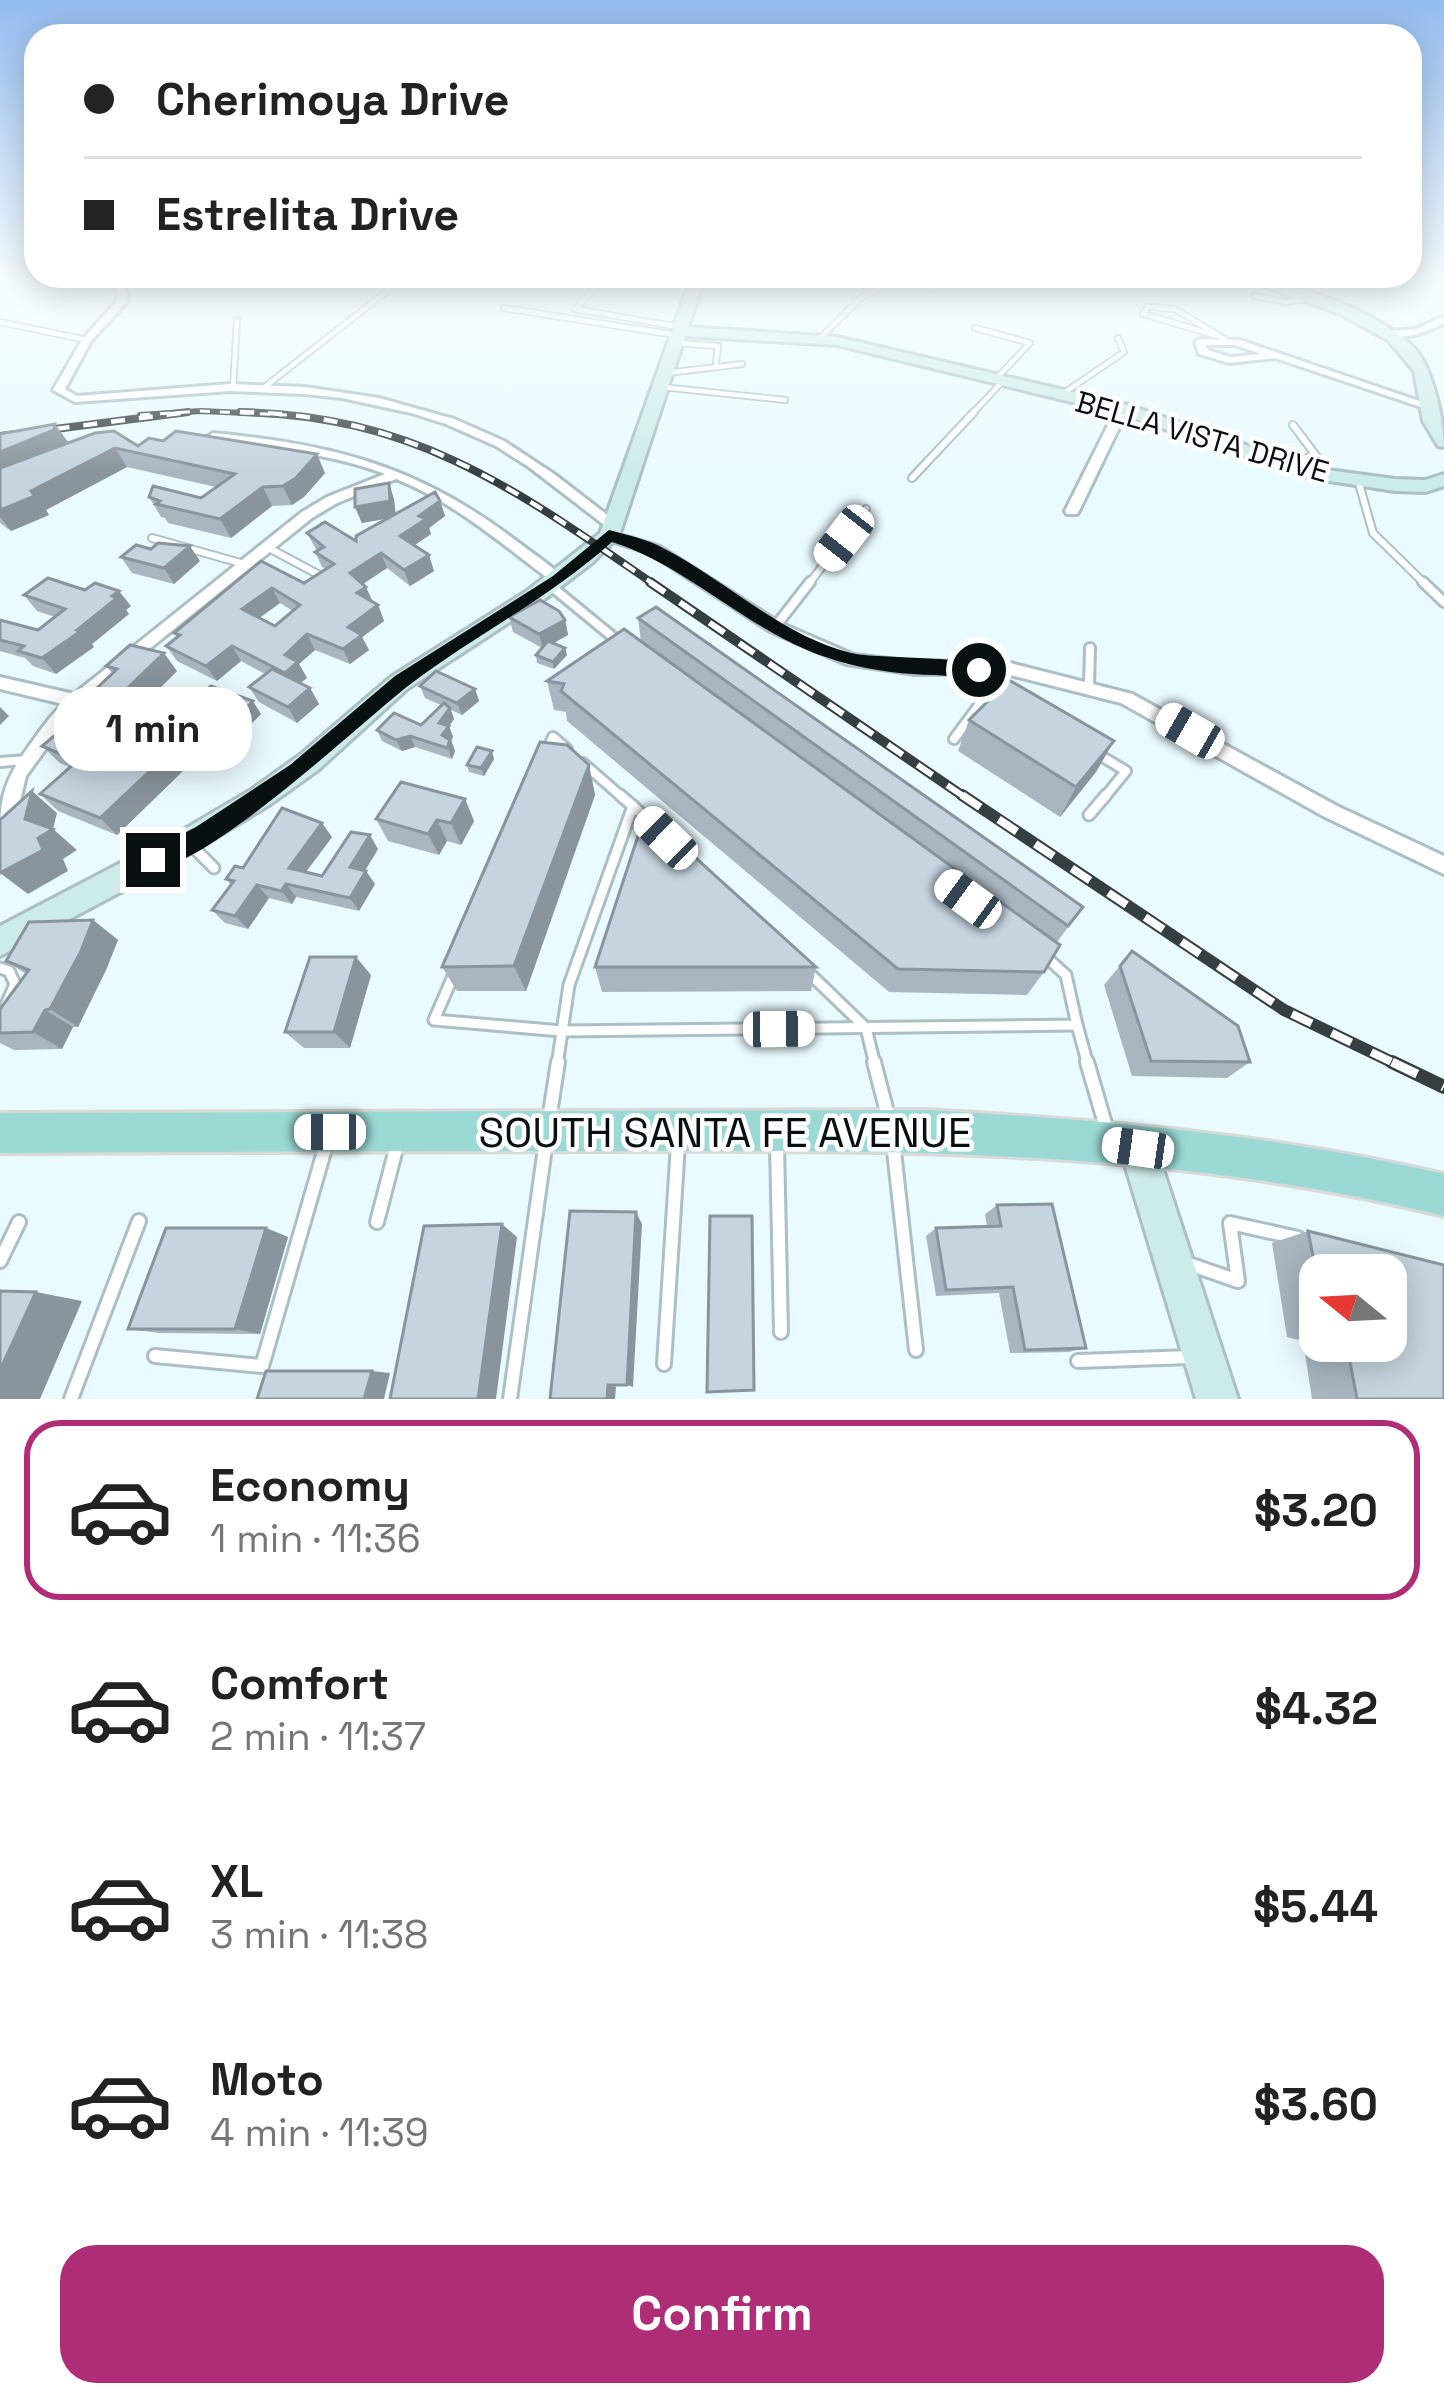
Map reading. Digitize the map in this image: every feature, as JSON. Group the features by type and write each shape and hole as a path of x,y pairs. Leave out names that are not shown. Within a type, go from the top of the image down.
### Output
{"main road":[{"name":"SOUTH SANTA FE AVENUE","path":"0,1133 892,1130 1045,1136 1261,1157 1444,1195"}],"street":[{"path":"85,343 59,390 75,399 261,390 356,398 442,418 488,437 611,530 655,550 776,627 853,660 979,670 1002,667 1088,685 1155,711 1330,811 1444,865"},
{"path":"0,942 188,842 298,771 401,681 555,583 611,530 675,343"},
{"name":"BELLA VISTA DRIVE","path":"846,343 1121,410 1269,460 1358,480 1440,484"},
{"path":"1202,343 1200,349 1229,360 1273,356"},
{"path":"1238,343 1426,407"},
{"path":"1400,343 1422,372 1426,407 1444,442"},
{"path":"1072,511 1121,410"},
{"path":"213,437 300,443 397,474 439,494 555,583"},
{"path":"0,844 12,792 28,760 77,701 332,500 397,474"},
{"path":"0,683 77,701"},
{"path":"1125,1146 1173,1258 1217,1399"}],"lane":[{"path":"233,389 236,343"},
{"path":"261,390 321,343"},
{"path":"709,343 718,346 716,363"},
{"path":"912,478 1030,343"},
{"path":"1060,396 1124,352 1123,343"},
{"path":"663,380 716,363 742,364"},
{"path":"663,380 785,400"},
{"path":"1426,407 1444,412"},
{"path":"1269,460 1317,457 1293,425"},
{"path":"1358,480 1372,533 1444,602"},
{"path":"776,627 866,509"},
{"path":"152,538 245,565"},
{"path":"267,548 323,578"},
{"path":"555,583 627,649"},
{"path":"1088,685 1090,648"},
{"path":"954,739 983,700 979,670"},
{"path":"983,700 998,702"},
{"path":"544,759 553,737 683,854"},
{"path":"1088,748 1126,771 1089,815"},
{"path":"0,762 28,760"},
{"path":"510,1399 568,986 633,806"},
{"path":"188,842 214,868"},
{"path":"1043,954 1066,975 1077,1025 1125,1146"},
{"path":"462,955 434,1020 562,1031 1077,1025"},
{"path":"800,964 866,1028 892,1130 916,1349"},
{"path":"0,968 9,971 16,984 0,1019"},
{"path":"664,1364 679,1131"},
{"path":"776,1131 781,1332"},
{"path":"155,1356 262,1366 330,1132"},
{"path":"376,1222 400,1132"},
{"path":"71,1399 139,1221"},
{"path":"0,1261 19,1222"},
{"path":"1173,1258 1238,1281 1230,1223 1316,1242"},
{"path":"1078,1361 1204,1356"}],"building":[{"path":"55,424 54,430 0,452 0,434"},
{"path":"114,431 138,446 149,438 163,441 176,431 317,454 296,478 283,486 263,487 220,519 156,504 160,501 149,497 153,486 201,498 235,474 115,448 31,491 35,496 0,510 0,468 95,433"},
{"path":"389,483 390,501 355,507 355,489"},
{"path":"435,492 440,501 419,516 426,519 400,536 429,555 404,570 381,553 350,573 366,587 357,593 378,605 348,627 362,635 343,649 307,634 285,655 298,662 285,673 232,646 206,666 166,646 180,635 174,633 261,561 304,583 334,564 315,552 324,547 307,533 325,522 356,541 356,536","holes":["272,588 300,605 275,626 242,609"]},
{"path":"158,543 190,546 164,568 121,557 136,545 151,549"},
{"path":"48,578 85,590 95,583 119,591 112,596 117,598 77,630 81,631 42,658 18,651 24,646 0,640 0,620 38,630 65,609 24,595"},
{"path":"540,600 565,620 539,634 509,617"},
{"path":"656,607 1083,907 1068,926 638,618"},
{"path":"624,629 1060,945 1044,972 898,969 561,691 564,684 547,681"},
{"path":"548,641 565,648 553,662 536,655"},
{"path":"130,645 164,653 87,727 99,732 90,741 121,753 137,739 170,752 100,818 40,794 77,761 42,746 83,712 74,710 117,669 106,666"},
{"path":"272,669 310,688 288,707 249,687"},
{"path":"436,671 475,689 457,703 420,686"},
{"path":"1009,680 1114,741 1076,787 969,720"},
{"path":"211,686 253,701 227,726 221,723 216,729 161,706 182,689 198,697"},
{"path":"444,703 450,708 439,723 449,726 442,735 450,740 447,748 410,736 396,740 377,730 394,713 421,725"},
{"path":"540,742 567,745 589,765 514,966 442,967"},
{"path":"477,747 492,751 481,768 467,765"},
{"path":"401,782 465,799 451,823 437,820 428,834 376,819"},
{"path":"32,791 25,819 53,829 38,838 43,850 0,873 0,820"},
{"path":"282,808 322,823 289,868 322,876 351,832 370,835 350,867 366,871 350,898 286,884 281,891 257,885 235,916 212,910 234,881 226,879 235,866 243,868"},
{"path":"638,836 677,841 816,967 595,967"},
{"path":"93,920 50,1009 33,1032 0,1033 0,1009 29,970 6,961 29,922"},
{"path":"1132,951 1238,1026 1250,1062 1151,1061 1120,966"},
{"path":"310,957 356,957 334,1032 285,1032"},
{"path":"1052,1204 1086,1348 1025,1350 1013,1287 946,1290 936,1228 1001,1226 997,1205"},
{"path":"570,1211 636,1212 627,1385 608,1385 607,1399 550,1399"},
{"path":"710,1216 752,1216 754,1390 707,1392"},
{"path":"502,1224 478,1399 390,1399 424,1226"},
{"path":"166,1228 266,1228 235,1329 128,1329"},
{"path":"1308,1231 1400,1254 1313,1254"},
{"path":"1407,1256 1444,1265 1444,1399 1357,1399 1350,1362 1407,1362"},
{"path":"0,1291 36,1292 0,1370"},
{"path":"266,1371 372,1371 364,1399 257,1399"}],"railway":[{"path":"140,415 201,411 285,415"},
{"path":"0,436 188,412"},
{"path":"240,412 285,415"},
{"path":"285,415 359,427 461,464 557,518 655,585"},
{"path":"650,582 966,798"},
{"path":"962,795 1284,1010 1398,1065"},
{"path":"1392,1062 1444,1087"}],"route":[{"path":"153,860 204,834 298,771 401,681 559,580 609,536 655,550 776,627 827,652 915,668 979,670"}]}
